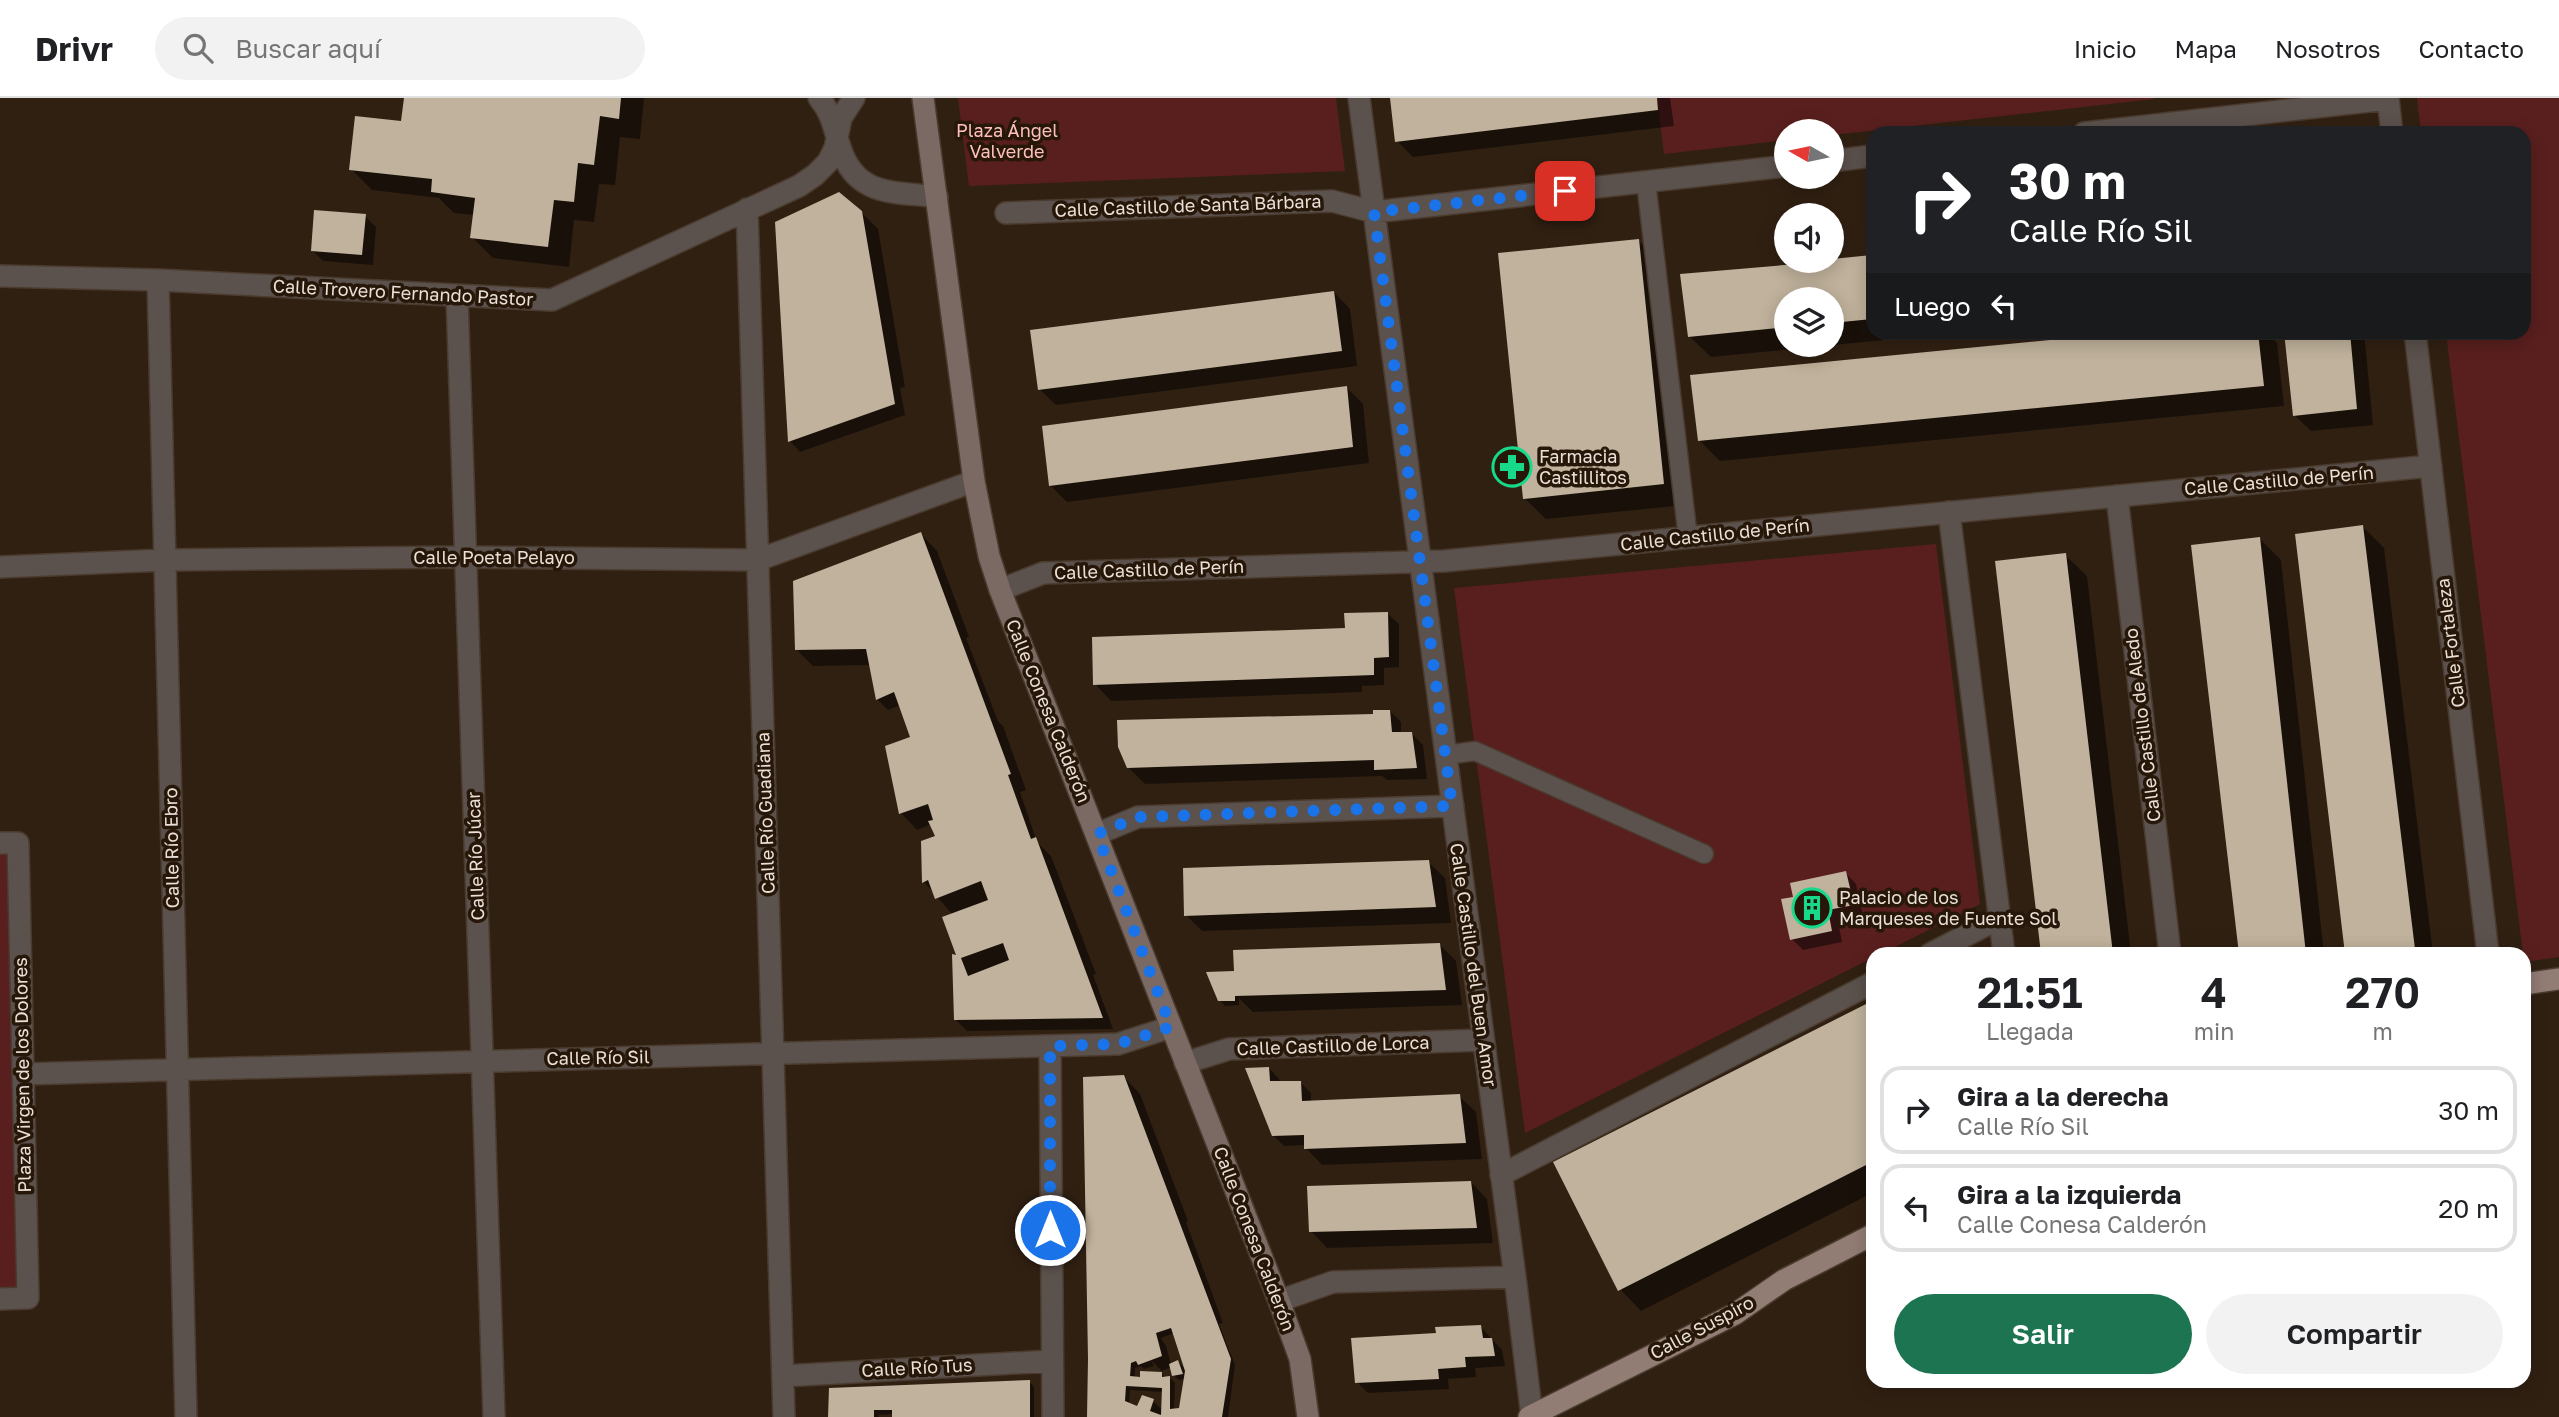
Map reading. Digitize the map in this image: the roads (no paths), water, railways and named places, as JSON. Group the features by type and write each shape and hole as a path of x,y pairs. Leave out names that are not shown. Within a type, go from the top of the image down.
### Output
{"main road":[{"name":"Calle Conesa Calderón","path":"923,98 974,481 989,556 1279,1301 1300,1359 1308,1417"},
{"path":"2531,983 2559,979"},
{"name":"Calle Suspiro","path":"1530,1417 1735,1314 1784,1280 1866,1238"}],"street":[{"path":"819,98 827,107 844,159 864,182 888,193 937,197"},
{"name":"Calle Trovero Fernando Pastor","path":"0,276 158,280 552,300 799,186 815,175 835,148 841,118 854,98"},
{"name":"Calle Castillo del Buen Amor","path":"1359,98 1515,1278 1530,1417"},
{"path":"2147,126 2388,99 2391,126"},
{"path":"1844,160 1866,157"},
{"name":"Calle Castillo de Santa Bárbara","path":"1006,213 1332,201 1374,212 1774,167"},
{"name":"Calle Río Guadiana","path":"747,209 784,1417"},
{"name":"Calle Río Ebro","path":"158,280 186,1417"},
{"name":"Calle Río Júcar","path":"457,296 494,1417"},
{"name":"Calle Fortaleza","path":"2416,340 2487,947"},
{"name":"Calle Castillo de Perín","path":"1000,590 1043,573 1420,562 2431,466"},
{"name":"Calle Poeta Pelayo","path":"0,567 165,560 466,557 758,559 974,481"},
{"name":"Calle Castillo de Aledo","path":"2117,496 2169,947"},
{"path":"1949,512 2003,947"},
{"path":"1097,834 1138,817 1452,806"},
{"name":"Plaza Virgen de los Dolores","path":"0,843 18,843 28,1298 0,1299"},
{"path":"1944,947 2000,918"},
{"path":"1501,1175 1866,987"},
{"name":"Calle Río Sil","path":"23,1074 1118,1044 1171,1027"},
{"name":"Calle Castillo de Lorca","path":"1185,1063 1229,1049 1483,1040"},
{"path":"1050,1046 1053,1417"},
{"path":"1279,1301 1333,1282 1515,1278"},
{"name":"Calle Río Tus","path":"783,1376 1051,1361"}],"lane":[{"path":"1646,181 1688,538"},
{"path":"1446,755 1475,751 1704,855"}],"place":[{"name":"Farmacia Castillitos","path":"1512,467"},
{"name":"Palacio de los Marqueses de Fuente Sol","path":"1812,908"}],"park label":[{"name":"Plaza Ángel Valverde","path":"1007,141"}]}
